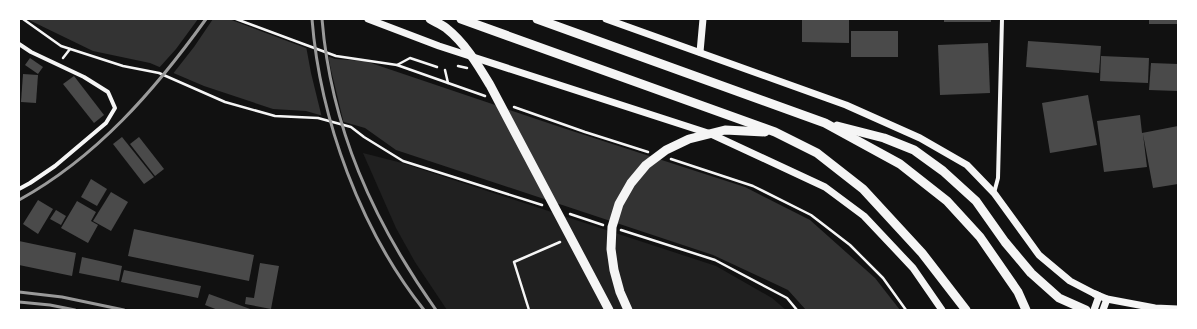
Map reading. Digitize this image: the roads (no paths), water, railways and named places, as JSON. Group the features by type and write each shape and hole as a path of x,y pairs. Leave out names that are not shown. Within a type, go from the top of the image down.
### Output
{"highway":[{"path":"430,19 446,28 463,45 478,64 609,310"},
{"path":"461,19 775,132 818,154 863,189 922,253 966,310"},
{"path":"537,19 825,123 884,138 914,150 943,171 976,201 1005,242 1030,273 1058,298 1086,310"},
{"path":"825,123 900,164 947,201 980,237 1018,292 1026,310"},
{"path":"628,310 620,292 614,270 611,249 612,227 619,204 631,183 646,166 666,150 689,139 725,130 775,132"}],"street":[{"path":"368,19 439,46 711,134 825,187 864,216 913,268 942,310"},
{"path":"606,19 846,105 920,138 967,165 994,193 1038,254 1070,281 1107,299 1155,308 1178,309"},
{"path":"700,52 702,19"},
{"path":"994,193 998,178 1002,19"},
{"path":"19,44 32,52 84,77 108,92 115,108 106,123 55,166 19,189"},
{"path":"1094,310 1099,296"},
{"path":"1104,310 1107,299"}],"railway":[{"path":"19,200 74,164 123,120 166,71 206,19"},
{"path":"312,19 324,96 334,135 347,173 363,210 381,245 401,279 424,310"},
{"path":"322,19 327,59 335,98 345,136 359,172 375,208 393,242 413,276 436,310"},
{"path":"19,292 62,297 124,310"},
{"path":"19,302 50,305 75,310"}]}
